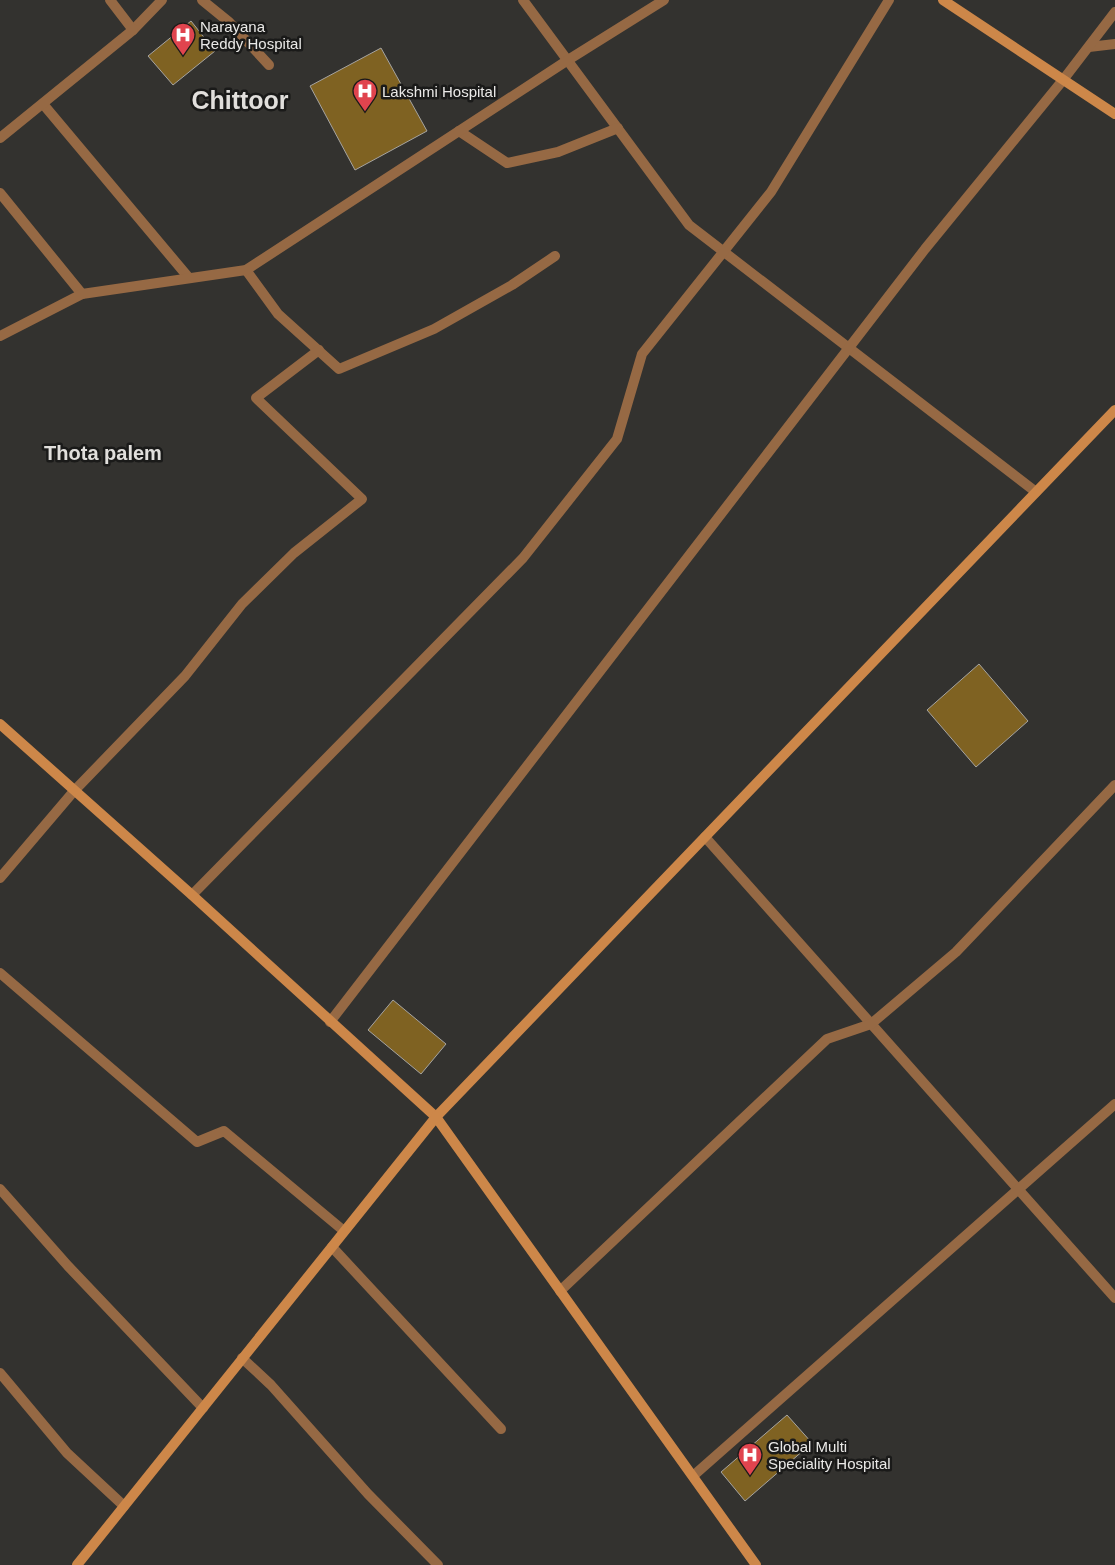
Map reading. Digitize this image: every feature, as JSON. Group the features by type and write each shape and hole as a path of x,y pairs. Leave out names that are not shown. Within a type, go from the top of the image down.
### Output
{"street":[{"path":"110,0 132,30"},
{"path":"0,138 132,30 162,0"},
{"path":"202,0 229,22 269,65"},
{"path":"523,0 689,225 1036,492"},
{"path":"0,336 82,294 246,270 568,60 664,0"},
{"path":"192,895 522,558 617,439 642,354 771,192 890,0"},
{"path":"943,0 1115,114"},
{"path":"330,1022 848,348 925,249 1063,80 1115,12"},
{"path":"1088,47 1115,44"},
{"path":"43,104 189,278"},
{"path":"459,131 507,163 558,152 618,128"},
{"path":"0,192 82,294"},
{"path":"246,270 278,314 340,368 434,329 512,284 555,256"},
{"path":"0,878 74,791 185,676 242,604 294,553 362,499 256,398 319,350"},
{"path":"76,1565 436,1117 1115,410"},
{"path":"0,724 192,895 436,1117 756,1565"},
{"path":"560,1291 828,1039 871,1024 956,952 1115,785"},
{"path":"705,837 1115,1298"},
{"path":"0,973 197,1142 224,1131 344,1232"},
{"path":"692,1476 1115,1104"},
{"path":"0,1189 68,1266 202,1408"},
{"path":"332,1247 501,1429"},
{"path":"242,1358 271,1385 368,1494 438,1565"},
{"path":"0,1373 67,1453 124,1506"}],"building":[{"path":"191,21 215,51 173,85 148,56"},
{"path":"381,48 427,131 355,170 310,86"},
{"path":"979,664 1028,721 976,767 927,710"},
{"path":"393,1000 446,1044 421,1074 368,1030"},
{"path":"787,1415 812,1443 745,1501 721,1472"}],"place":[{"name":"Narayana Reddy Hospital","path":"183,56"},
{"name":"Lakshmi Hospital","path":"365,112"},
{"name":"Global Multi Speciality Hospital","path":"750,1476"}],"district":[{"name":"Chittoor","path":"240,100"},
{"name":"Thota palem","path":"103,453"}]}
